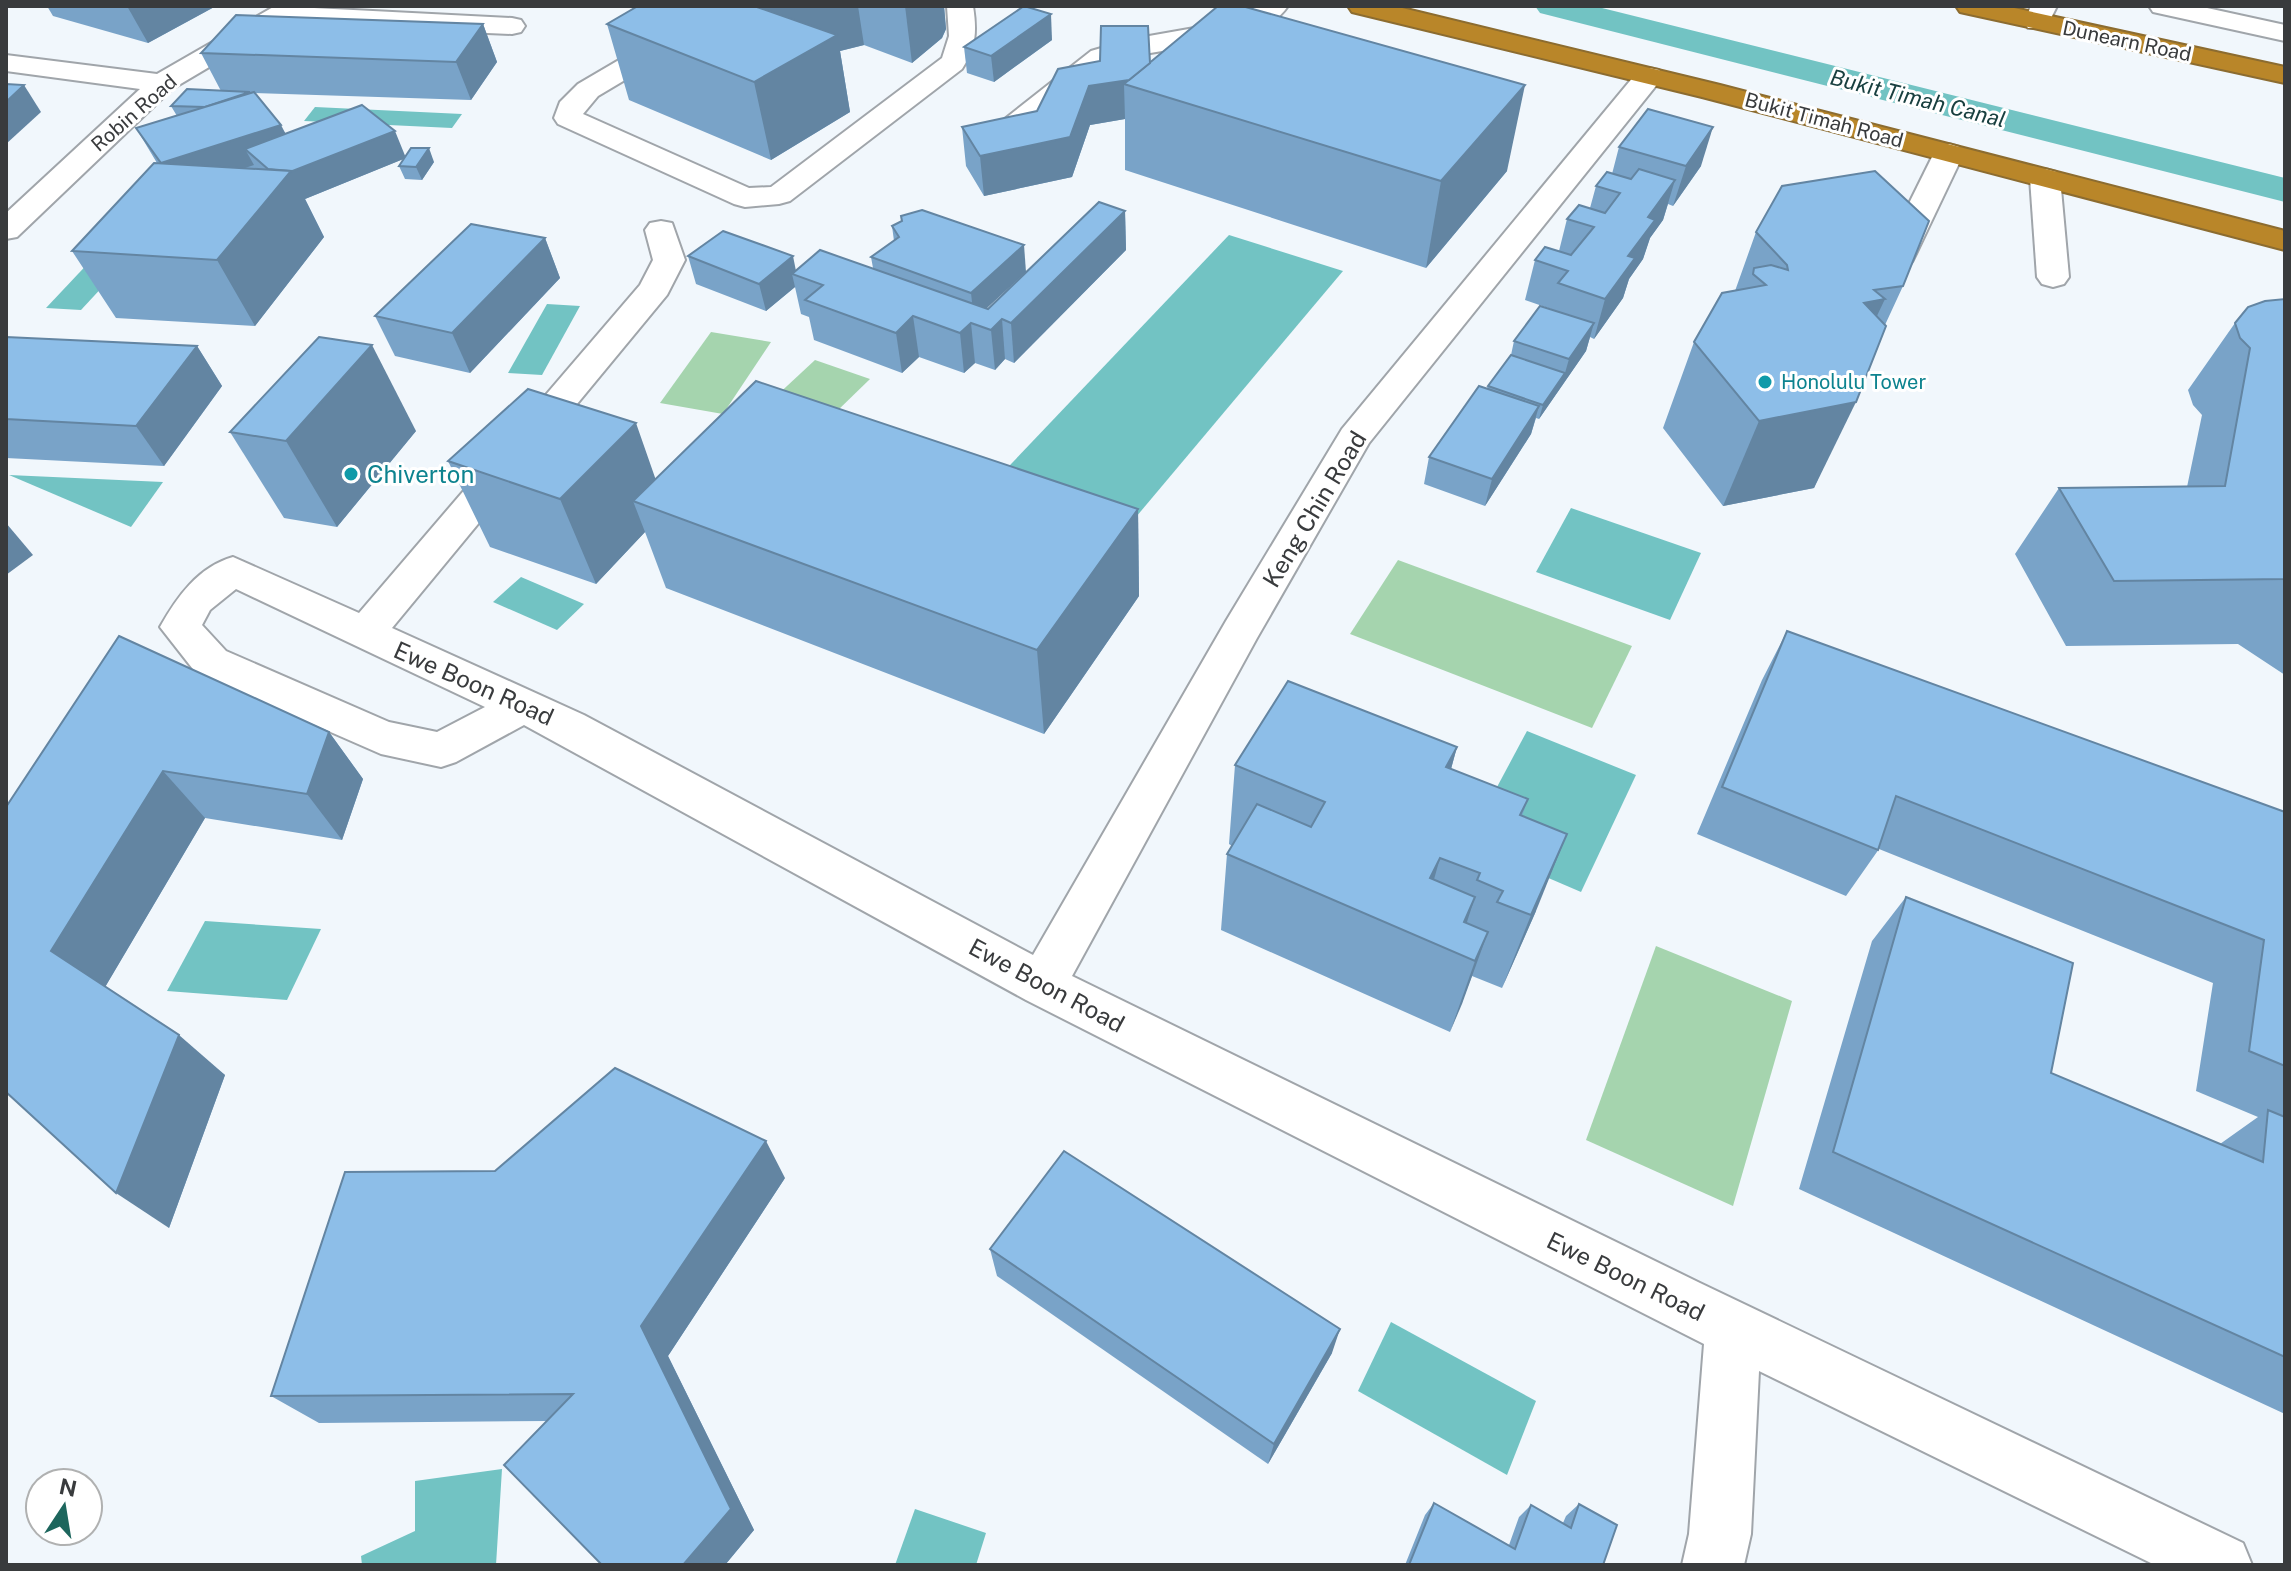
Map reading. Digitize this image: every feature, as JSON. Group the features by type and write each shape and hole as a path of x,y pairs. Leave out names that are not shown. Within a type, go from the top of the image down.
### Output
{"highway":[{"name":"Bukit Timah Road","path":"1361,6 1649,76 2285,241"},
{"name":"Dunearn Road","path":"1969,6 2041,14 2285,75"}],"street":[{"path":"730,6 588,90 570,108 568,118 745,198 768,198 789,191 952,63 962,48 965,33 960,6"},
{"path":"1020,118 1101,57 1132,47 1242,28 1275,6"},
{"path":"2162,6 2285,33"},
{"name":"Robin Road","path":"6,230 162,83 286,11 512,26"},
{"path":"657,49 730,35"},
{"path":"6,63 162,83"},
{"name":"Keng Chin Road","path":"1043,985 1062,945 1224,660 1355,437 1649,76"},
{"path":"1897,260 1949,153"},
{"path":"2045,178 2053,277"},
{"name":"Ewe Boon Road","path":"364,634 655,288 669,260 661,230"},
{"name":"Ewe Boon Road","path":"523,706 441,750 381,737 211,662 180,627 196,600 233,571 569,727 1043,985 1733,1329 2221,1565"},
{"name":"Ewe Boon Road","path":"1713,1565 1720,1534 1733,1329"}],"green space":[{"path":"711,332 771,342 723,414 660,403"},
{"path":"815,360 870,379 800,447 744,426"},
{"path":"1398,560 1632,646 1592,728 1350,634"},
{"path":"1656,946 1792,1001 1733,1206 1586,1140"}],"water":[{"path":"315,107 462,114 452,128 304,121"},
{"path":"1229,235 1343,271 1120,536 991,485"},
{"path":"111,239 145,241 81,310 46,308"},
{"path":"547,304 580,306 542,375 508,373"},
{"path":"9,475 163,482 131,527"},
{"path":"1571,508 1701,553 1670,620 1536,572"},
{"path":"521,577 584,604 557,630 493,602"},
{"path":"1527,731 1636,775 1581,892 1467,843"},
{"path":"205,921 321,929 287,1000 167,991"},
{"path":"1391,1322 1536,1401 1507,1475 1358,1391"},
{"path":"502,1469 496,1565 362,1565 361,1556 415,1531 415,1481"},
{"path":"915,1509 986,1533 976,1565 895,1565"}],"building":[{"path":"638,6 754,6 837,35 754,82 607,24"},
{"path":"1024,6 1051,14 991,56 964,47"},
{"path":"1218,6 1242,6 1525,85 1441,181 1124,84"},
{"path":"236,15 483,24 456,62 201,53"},
{"path":"1101,26 1148,26 1150,63 1129,80 1089,86 1070,137 980,156 962,127 1037,111 1058,69 1100,61"},
{"path":"6,84 24,85 6,102"},
{"path":"187,89 250,92 205,107 171,106"},
{"path":"254,92 281,125 161,163 136,128"},
{"path":"362,105 395,131 290,172 268,169 245,149"},
{"path":"1648,109 1713,127 1686,166 1619,147"},
{"path":"411,148 429,148 416,167 399,166"},
{"path":"154,163 291,171 217,260 72,251"},
{"path":"1639,169 1675,180 1648,217 1655,220 1628,256 1635,258 1605,299 1558,283 1568,271 1535,260 1545,247 1571,255 1594,227 1567,219 1579,205 1605,213 1620,193 1596,186 1607,172 1631,179"},
{"path":"1875,171 1929,221 1903,286 1874,290 1885,299 1864,303 1886,326 1856,402 1759,421 1694,342 1722,293 1766,285 1753,274 1754,268 1771,265 1788,270 1787,265 1756,232 1782,186"},
{"path":"1099,202 1125,211 1011,323 1002,319 991,330 971,323 960,333 913,316 896,333 805,300 823,285 792,274 820,250 988,309"},
{"path":"922,210 1024,245 971,293 871,257 899,237 892,226 902,221 901,216"},
{"path":"471,224 545,238 452,333 375,316"},
{"path":"723,231 793,256 759,284 688,256"},
{"path":"2285,299 2285,579 2114,581 2059,488 2225,486 2250,348 2240,338 2235,323 2248,307"},
{"path":"1540,306 1594,323 1569,359 1514,341"},
{"path":"6,337 197,346 136,426 6,419"},
{"path":"319,337 372,345 286,441 230,432"},
{"path":"1511,355 1565,373 1543,405 1488,386"},
{"path":"756,381 1138,509 1037,650 633,501"},
{"path":"1479,386 1539,406 1492,479 1429,457"},
{"path":"528,389 636,423 560,499 448,461"},
{"path":"1787,631 2285,812 2285,1066 2249,1051 2264,940 1896,796 1878,850 1722,787"},
{"path":"119,636 329,732 307,794 163,771 51,951 179,1035 116,1193 6,1092 6,807"},
{"path":"1288,681 1457,747 1446,767 1528,799 1520,815 1567,834 1531,915 1497,902 1503,891 1477,880 1480,873 1440,858 1430,878 1475,897 1464,922 1488,932 1475,961 1227,854 1257,804 1311,827 1325,802 1235,765"},
{"path":"1906,897 2073,963 2051,1073 2263,1162 2268,1110 2285,1117 2285,1357 1833,1152"},
{"path":"615,1068 766,1141 641,1326 731,1509 683,1565 602,1565 504,1465 573,1394 271,1396 345,1172 495,1171"},
{"path":"1064,1151 1340,1329 1274,1444 990,1249"},
{"path":"1434,1503 1515,1549 1531,1505 1571,1528 1579,1504 1617,1525 1603,1565 1409,1565"}],"waterway":[{"name":"Bukit Timah Canal","path":"1552,6 2285,190"}],"place":[{"name":"Honolulu Tower","path":"1765,382"},
{"name":"Chiverton","path":"351,474"}]}
